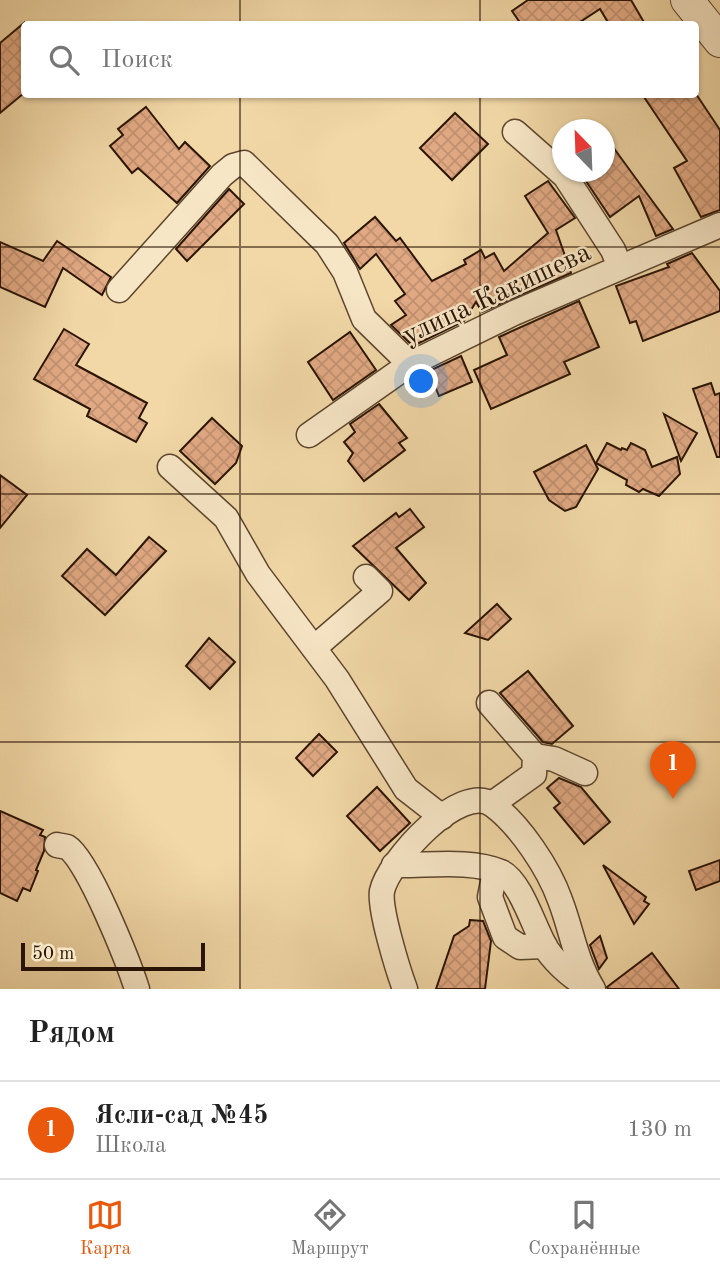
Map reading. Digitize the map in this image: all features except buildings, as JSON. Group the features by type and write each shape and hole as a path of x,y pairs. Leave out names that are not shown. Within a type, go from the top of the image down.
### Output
{"street":[{"path":"687,0 720,41"},
{"path":"515,132 565,176 613,250 620,267"},
{"path":"120,290 222,175 233,166 244,163 327,244 345,272 364,319 410,364"},
{"name":"улица Какишева","path":"309,435 410,364 514,313 720,225"},
{"path":"170,467 226,518 258,574 314,648 406,789 442,817"},
{"path":"314,648 380,591 366,577"},
{"path":"489,703 535,757 554,759 585,773"},
{"path":"492,804 534,774 535,757"},
{"path":"405,989 381,894 388,872 450,810 472,801 492,804 528,844 546,870 561,901 570,939 592,989"},
{"path":"57,845 68,848 82,864 120,945 137,989"},
{"path":"394,865 474,866 504,873 519,891 545,946 566,973 592,989"}],"place":[{"name":"Ясли-сад №45","path":"673,799"}]}
